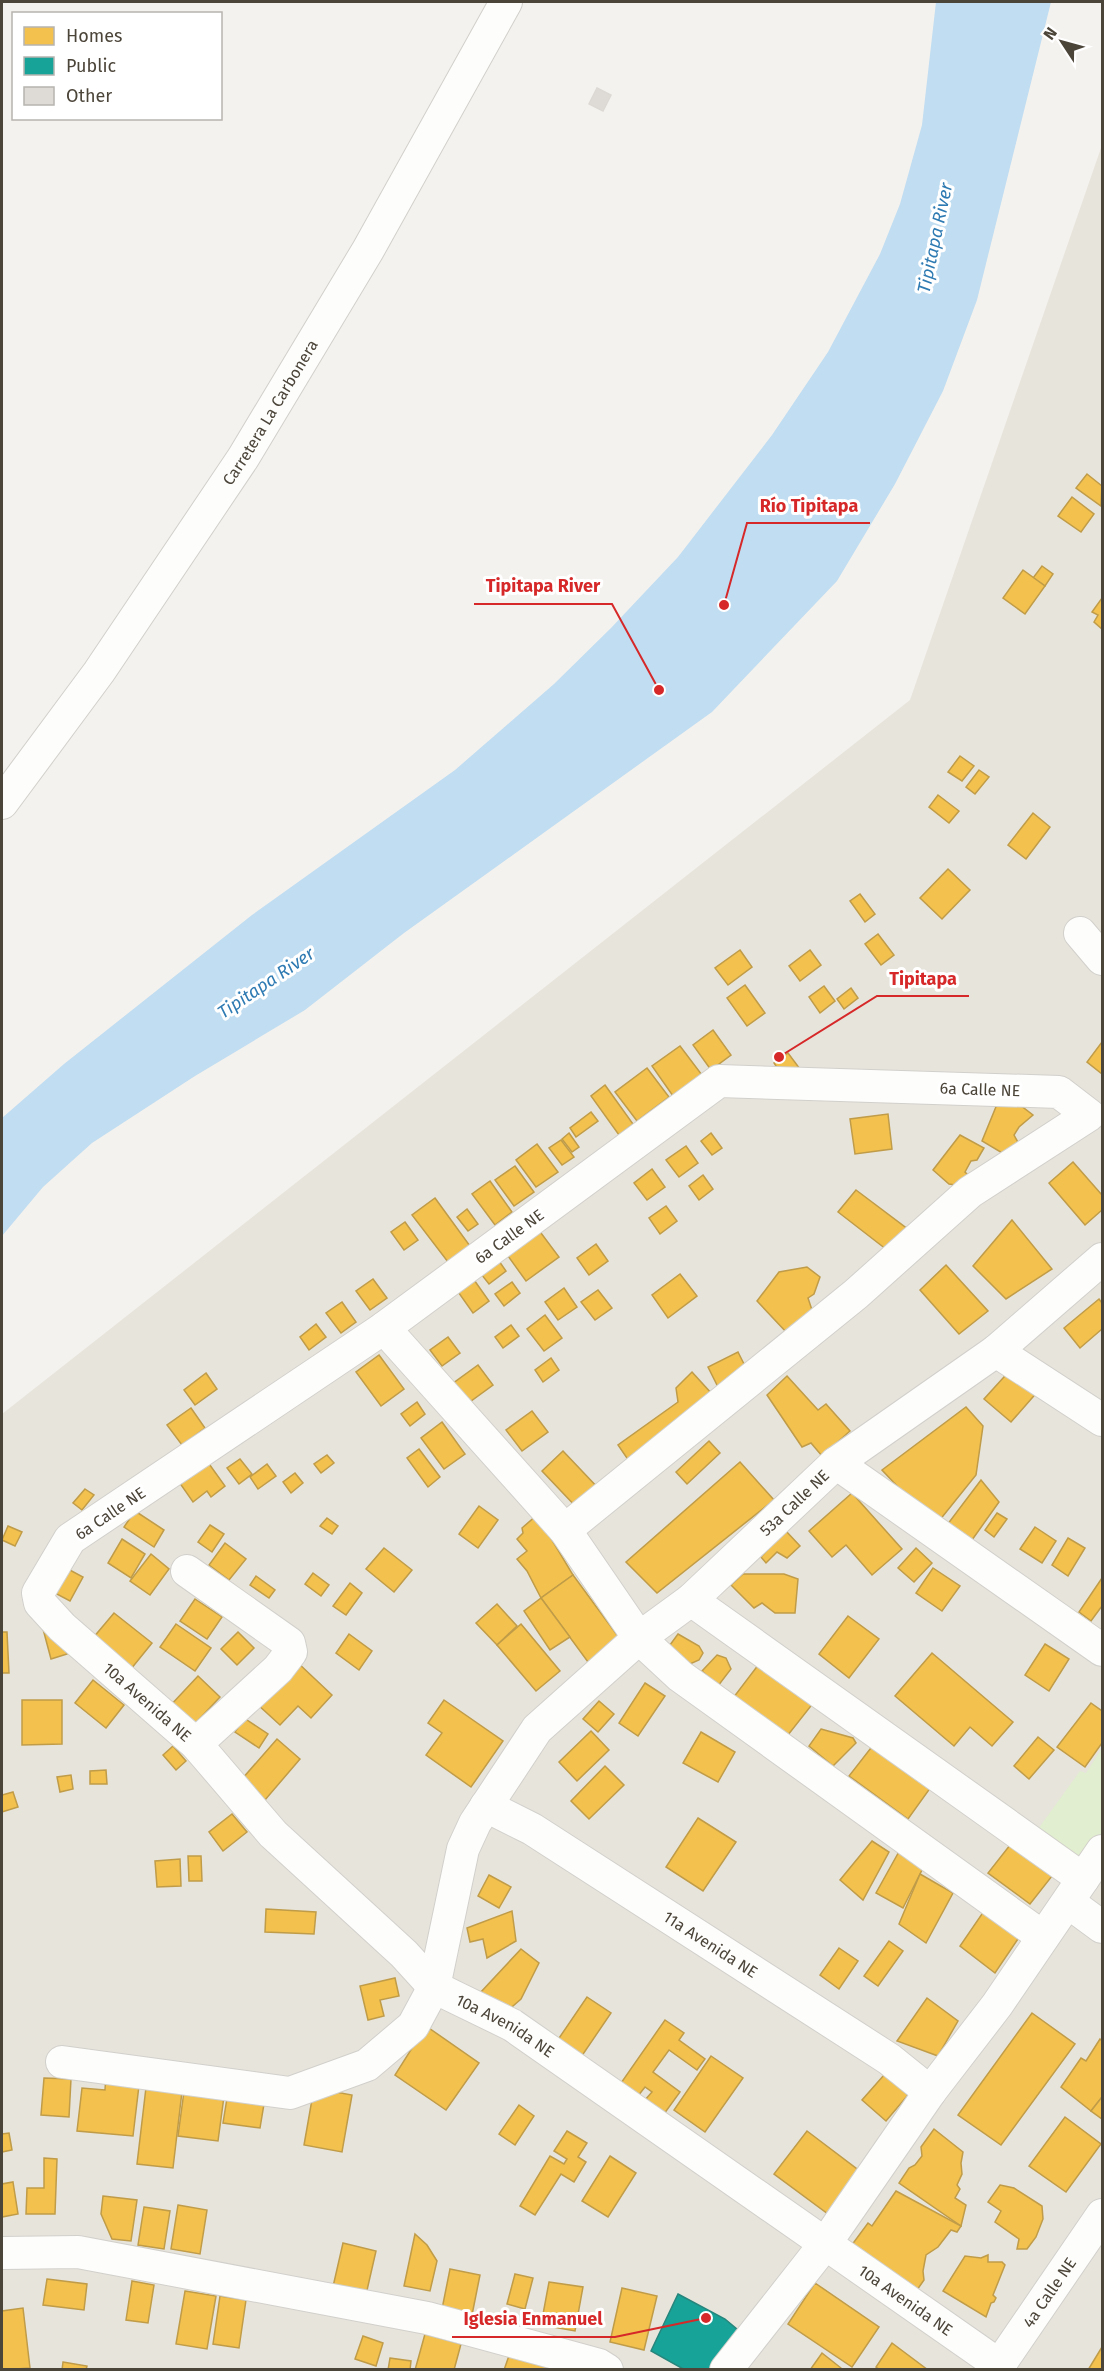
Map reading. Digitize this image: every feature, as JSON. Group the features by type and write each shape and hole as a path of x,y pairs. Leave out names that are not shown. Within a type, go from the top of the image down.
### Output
{"street":[{"name":"Carretera La Carbonera","path":"2,803 99,672 243,458 368,250 506,2"},
{"path":"1080,933 1102,959"},
{"name":"6a Calle NE","path":"62,1627 40,1603 38,1593 70,1539 384,1328 718,1081 1059,1092 1098,1115"},
{"path":"565,1530 856,1294 970,1192 1098,1115"},
{"name":"53a Calle NE","path":"62,2062 290,2093 367,2065 413,2026 434,1988 463,1849 475,1823 537,1729 639,1638 691,1600 836,1463 996,1351 1102,1259"},
{"path":"384,1328 565,1530 639,1638 680,1676 1043,1937"},
{"path":"996,1351 1102,1420"},
{"path":"836,1463 1102,1650"},
{"path":"187,1570 289,1643 291,1652 278,1669 195,1744"},
{"path":"691,1600 1076,1891 1102,1927"},
{"name":"10a Avenida NE","path":"62,1627 195,1744 273,1834 404,1954 434,1988 512,2025 997,2367"},
{"name":"11a Avenida NE","path":"486,1806 532,1829 889,2059 930,2092"},
{"path":"726,2370 825,2244 930,2092 997,2005 1102,1851"},
{"name":"4a Calle NE","path":"997,2367 1102,2215"},
{"path":"2,2253 78,2252 415,2316 599,2365 607,2370"}],"shaded area":[{"path":"1102,145 1102,2369 2,2370 2,1414 910,700"}],"green space":[{"path":"1102,1748 1102,1832 1081,1863 1038,1829 1080,1771 1086,1773"}],"water":[{"path":"936,2 1051,2 977,300 943,391 895,484 837,581 712,712 404,933 305,1010 195,1076 92,1143 43,1187 2,1236 2,1118 64,1064 252,915 455,770 554,684 678,557 772,435 828,352 880,254 900,204 922,125"}],"building: Homes":[{"path":"1087,474 1102,486 1101,506 1076,488"},
{"path":"1072,497 1094,514 1081,532 1058,516"},
{"path":"1042,566 1053,574 1045,586 1033,578"},
{"path":"1023,570 1045,586 1025,614 1003,598"},
{"path":"1102,598 1102,629 1094,622 1098,615 1092,612"},
{"path":"960,756 974,766 962,781 948,772"},
{"path":"979,770 989,777 975,794 966,787"},
{"path":"938,795 959,811 949,823 929,807"},
{"path":"1033,813 1050,827 1026,859 1008,845"},
{"path":"948,869 970,890 942,919 920,898"},
{"path":"860,894 875,914 865,922 850,901"},
{"path":"878,934 894,955 881,965 865,944"},
{"path":"740,950 752,967 728,985 715,968"},
{"path":"810,950 821,965 800,981 789,966"},
{"path":"745,985 765,1013 747,1026 727,998"},
{"path":"824,986 835,1001 820,1013 809,997"},
{"path":"851,988 858,998 844,1009 837,999"},
{"path":"713,1030 731,1055 711,1070 693,1045"},
{"path":"1102,1042 1102,1074 1087,1062"},
{"path":"680,1046 702,1075 673,1096 652,1066"},
{"path":"788,1053 800,1069 785,1080 774,1063"},
{"path":"647,1068 669,1097 637,1121 615,1092"},
{"path":"605,1085 633,1124 619,1135 591,1096"},
{"path":"1000,1097 1016,1102 1033,1115 1019,1127 1014,1135 1020,1146 1009,1157 982,1141"},
{"path":"591,1112 598,1121 576,1137 570,1128"},
{"path":"888,1114 892,1149 855,1154 850,1119"},
{"path":"569,1133 579,1147 572,1152 562,1139"},
{"path":"711,1133 722,1148 712,1155 701,1141"},
{"path":"960,1135 984,1148 977,1160 971,1161 965,1172 970,1177 962,1186 949,1184 933,1170"},
{"path":"561,1140 574,1157 562,1165 549,1148"},
{"path":"537,1144 558,1172 536,1187 516,1160"},
{"path":"686,1146 698,1163 679,1177 666,1160"},
{"path":"1073,1162 1102,1195 1102,1210 1085,1225 1049,1183"},
{"path":"515,1166 534,1192 514,1206 495,1180"},
{"path":"652,1169 665,1187 647,1200 634,1183"},
{"path":"703,1175 713,1189 699,1200 689,1186"},
{"path":"490,1181 512,1212 495,1225 472,1194"},
{"path":"856,1190 909,1230 891,1253 838,1212"},
{"path":"435,1198 470,1246 448,1262 412,1215"},
{"path":"666,1206 677,1221 660,1234 649,1218"},
{"path":"467,1209 478,1224 468,1231 457,1217"},
{"path":"1012,1220 1052,1269 1006,1299 973,1266"},
{"path":"405,1222 418,1240 404,1250 391,1232"},
{"path":"535,1225 559,1257 526,1281 503,1249"},
{"path":"596,1244 608,1261 589,1275 577,1258"},
{"path":"499,1261 506,1271 489,1284 481,1274"},
{"path":"946,1265 988,1311 959,1334 920,1290"},
{"path":"807,1267 820,1277 814,1294 808,1298 813,1313 788,1334 757,1301 779,1272"},
{"path":"680,1274 697,1296 668,1318 652,1295"},
{"path":"472,1277 489,1301 473,1313 456,1289"},
{"path":"373,1279 387,1298 370,1310 356,1291"},
{"path":"512,1282 520,1293 504,1306 495,1294"},
{"path":"564,1288 577,1307 558,1320 545,1302"},
{"path":"598,1290 612,1308 595,1320 581,1302"},
{"path":"1099,1299 1102,1303 1102,1329 1080,1348 1064,1328"},
{"path":"342,1302 356,1322 341,1333 326,1313"},
{"path":"545,1315 562,1338 544,1351 527,1329"},
{"path":"316,1324 326,1337 309,1350 300,1337"},
{"path":"511,1325 519,1336 503,1348 495,1337"},
{"path":"448,1337 460,1353 442,1366 430,1350"},
{"path":"738,1352 748,1372 718,1387 708,1367"},
{"path":"379,1355 404,1389 381,1406 356,1372"},
{"path":"551,1358 559,1370 543,1382 535,1370"},
{"path":"478,1365 493,1385 467,1404 452,1384"},
{"path":"1013,1367 1039,1390 1011,1422 984,1399"},
{"path":"692,1372 712,1394 631,1464 618,1445 678,1402 676,1388"},
{"path":"206,1373 217,1389 195,1405 184,1390"},
{"path":"787,1376 818,1410 826,1404 850,1431 822,1456 811,1443 802,1447 767,1395"},
{"path":"417,1402 425,1414 410,1426 401,1414"},
{"path":"966,1407 983,1426 976,1475 939,1521 914,1504 882,1470"},
{"path":"191,1408 205,1428 182,1445 167,1425"},
{"path":"532,1411 548,1432 522,1451 506,1430"},
{"path":"442,1422 465,1454 444,1469 421,1438"},
{"path":"709,1441 720,1453 687,1484 676,1472"},
{"path":"419,1449 440,1477 428,1487 407,1458"},
{"path":"563,1451 600,1490 579,1510 542,1471"},
{"path":"327,1455 334,1463 321,1473 314,1464"},
{"path":"240,1459 252,1474 239,1484 227,1468"},
{"path":"207,1461 225,1486 211,1497 207,1491 193,1502 179,1482"},
{"path":"740,1462 774,1500 657,1593 626,1562"},
{"path":"267,1464 276,1476 258,1489 250,1477"},
{"path":"295,1473 303,1483 291,1493 283,1482"},
{"path":"981,1480 999,1502 972,1540 947,1525"},
{"path":"85,1489 94,1495 82,1510 73,1503"},
{"path":"852,1493 902,1549 872,1575 846,1545 832,1557 809,1531"},
{"path":"479,1506 498,1520 478,1548 459,1534"},
{"path":"135,1511 164,1530 154,1547 124,1527"},
{"path":"997,1513 1007,1519 994,1537 985,1530"},
{"path":"537,1515 573,1575 541,1598 527,1571 517,1559 527,1551 517,1539 523,1533 522,1528"},
{"path":"327,1518 338,1526 332,1534 320,1526"},
{"path":"210,1525 224,1534 212,1552 198,1542"},
{"path":"8,1526 22,1532 15,1546 2,1540"},
{"path":"1035,1527 1056,1541 1042,1563 1020,1549"},
{"path":"785,1530 800,1546 787,1558 777,1552 766,1563 761,1557"},
{"path":"1068,1538 1085,1548 1068,1576 1052,1565"},
{"path":"122,1539 145,1554 131,1578 108,1563"},
{"path":"225,1543 246,1559 229,1580 209,1565"},
{"path":"384,1548 412,1570 394,1592 366,1569"},
{"path":"916,1548 932,1563 914,1582 898,1568"},
{"path":"151,1554 169,1569 150,1595 130,1581"},
{"path":"66,1568 83,1577 70,1601 53,1592"},
{"path":"933,1568 960,1586 942,1611 916,1593"},
{"path":"313,1573 329,1585 321,1596 305,1584"},
{"path":"743,1574 784,1574 798,1579 795,1613 775,1613 762,1603 754,1608 731,1585"},
{"path":"573,1575 620,1639 588,1662 541,1598"},
{"path":"256,1576 275,1590 269,1598 250,1585"},
{"path":"1102,1578 1102,1606 1091,1621 1079,1612"},
{"path":"350,1583 362,1593 346,1615 333,1606"},
{"path":"541,1598 570,1637 550,1650 524,1611"},
{"path":"195,1599 222,1617 207,1639 180,1621"},
{"path":"497,1604 517,1626 497,1645 476,1623"},
{"path":"114,1613 152,1643 131,1669 93,1638"},
{"path":"848,1616 879,1639 849,1678 819,1654"},
{"path":"176,1624 211,1648 195,1671 160,1647"},
{"path":"521,1624 560,1671 536,1691 497,1645"},
{"path":"58,1625 67,1654 51,1659 43,1629"},
{"path":"2,1632 7,1632 9,1673 2,1673"},
{"path":"238,1632 254,1648 237,1665 221,1649"},
{"path":"349,1634 372,1651 359,1670 336,1653"},
{"path":"678,1634 699,1646 703,1653 699,1660 690,1664 667,1649"},
{"path":"1045,1644 1069,1659 1049,1691 1025,1675"},
{"path":"932,1653 1013,1722 992,1746 970,1727 954,1746 895,1696"},
{"path":"717,1655 726,1658 731,1669 718,1686 702,1671"},
{"path":"762,1660 818,1697 784,1740 730,1702"},
{"path":"297,1662 332,1695 311,1718 298,1706 280,1725 257,1704"},
{"path":"198,1676 220,1697 191,1728 169,1707"},
{"path":"93,1680 124,1705 106,1728 75,1703"},
{"path":"645,1683 665,1696 638,1736 619,1723"},
{"path":"22,1700 62,1700 62,1744 22,1745"},
{"path":"444,1700 503,1741 471,1787 426,1755 442,1733 428,1723"},
{"path":"599,1701 614,1714 598,1732 583,1719"},
{"path":"1091,1703 1102,1711 1102,1743 1085,1767 1057,1747"},
{"path":"244,1718 268,1734 259,1748 235,1732"},
{"path":"821,1729 853,1738 856,1743 833,1766 809,1746"},
{"path":"591,1731 609,1750 577,1781 559,1762"},
{"path":"701,1732 735,1752 718,1782 683,1763"},
{"path":"1038,1737 1054,1750 1029,1779 1014,1766"},
{"path":"277,1739 300,1759 265,1800 242,1779"},
{"path":"874,1744 931,1787 908,1819 849,1776"},
{"path":"173,1746 186,1761 176,1770 163,1755"},
{"path":"605,1766 624,1785 589,1819 571,1801"},
{"path":"106,1770 107,1784 90,1784 90,1771"},
{"path":"71,1775 73,1789 60,1792 57,1777"},
{"path":"13,1792 18,1807 2,1812 2,1795"},
{"path":"232,1814 247,1832 223,1851 209,1832"},
{"path":"698,1818 736,1842 703,1891 666,1867"},
{"path":"1014,1840 1056,1871 1030,1904 988,1873"},
{"path":"872,1841 889,1852 863,1900 840,1880"},
{"path":"901,1848 925,1864 903,1908 876,1893"},
{"path":"188,1856 201,1856 202,1881 189,1881"},
{"path":"180,1859 181,1886 157,1887 155,1861"},
{"path":"920,1874 953,1893 926,1943 899,1924"},
{"path":"489,1875 511,1887 499,1908 478,1896"},
{"path":"266,1909 316,1912 314,1934 265,1932"},
{"path":"512,1911 516,1941 487,1958 483,1939 470,1942 467,1928"},
{"path":"984,1911 1020,1936 995,1973 960,1946"},
{"path":"889,1941 903,1951 878,1986 864,1976"},
{"path":"839,1948 858,1961 839,1989 820,1975"},
{"path":"521,1949 539,1963 521,1999 505,2013 480,1993"},
{"path":"395,1978 399,1996 380,2000 384,2016 368,2020 360,1986"},
{"path":"587,1997 611,2013 577,2063 553,2047"},
{"path":"927,1998 958,2021 938,2056 897,2041"},
{"path":"1032,2013 1075,2044 1001,2145 958,2115"},
{"path":"665,2020 684,2033 679,2040 705,2059 697,2070 669,2050 653,2072 680,2092 664,2114 645,2100 652,2092 645,2087 638,2096 621,2083"},
{"path":"426,2026 479,2063 446,2110 395,2075"},
{"path":"1100,2039 1102,2041 1102,2097 1091,2111 1061,2087 1081,2058 1086,2061"},
{"path":"711,2056 743,2078 705,2132 674,2110"},
{"path":"106,2073 140,2077 133,2136 77,2131 82,2088 105,2090"},
{"path":"884,2075 908,2095 886,2121 862,2100"},
{"path":"44,2078 71,2079 69,2117 41,2115"},
{"path":"147,2079 183,2083 173,2168 137,2164"},
{"path":"185,2084 225,2089 218,2141 178,2136"},
{"path":"314,2088 352,2095 342,2152 304,2145"},
{"path":"228,2092 265,2098 260,2128 223,2123"},
{"path":"1102,2097 1102,2119 1091,2111"},
{"path":"519,2105 534,2116 515,2145 499,2134"},
{"path":"1065,2117 1101,2144 1066,2192 1029,2166"},
{"path":"934,2129 963,2152 962,2174 957,2185 960,2189 955,2198 966,2205 961,2226 899,2183 909,2168 915,2165 922,2156 921,2147"},
{"path":"567,2131 587,2143 578,2157 586,2162 574,2182 561,2174 535,2215 520,2206 550,2156 564,2164 567,2159 554,2151"},
{"path":"807,2131 861,2172 828,2214 774,2174"},
{"path":"9,2133 12,2150 2,2152 2,2134"},
{"path":"610,2156 636,2173 608,2217 582,2201"},
{"path":"44,2158 57,2159 55,2214 26,2214 27,2188 44,2188"},
{"path":"13,2182 18,2214 2,2217 2,2184"},
{"path":"1000,2185 1014,2188 1042,2206 1043,2219 1036,2237 1027,2249 1017,2249 1019,2239 995,2222 1001,2211 988,2202"},
{"path":"896,2191 961,2226 957,2232 951,2230 938,2247 926,2255 924,2280 917,2290 851,2246 868,2223 872,2226"},
{"path":"103,2196 137,2200 131,2241 112,2239 101,2214"},
{"path":"178,2205 207,2210 200,2254 171,2249"},
{"path":"144,2207 170,2211 164,2249 138,2245"},
{"path":"415,2234 427,2245 437,2261 430,2291 404,2286"},
{"path":"343,2243 376,2251 365,2299 332,2291"},
{"path":"988,2255 988,2262 1002,2262 1005,2265 993,2295 996,2298 991,2303 986,2317 943,2291 965,2256 981,2258"},
{"path":"450,2269 480,2275 472,2315 442,2309"},
{"path":"515,2274 533,2278 525,2309 507,2304"},
{"path":"47,2279 87,2284 84,2310 43,2305"},
{"path":"132,2281 154,2285 148,2323 126,2320"},
{"path":"549,2282 583,2287 575,2331 541,2325"},
{"path":"815,2283 879,2327 852,2367 788,2324"},
{"path":"622,2288 657,2296 644,2350 610,2342"},
{"path":"185,2291 216,2296 207,2349 176,2344"},
{"path":"220,2296 246,2300 239,2348 213,2344"},
{"path":"23,2308 30,2368 2,2370 2,2311"},
{"path":"425,2334 461,2344 454,2370 415,2370"},
{"path":"363,2336 383,2343 376,2366 355,2359"},
{"path":"892,2343 928,2370 880,2370 876,2367"},
{"path":"512,2347 566,2370 504,2370"},
{"path":"1102,2347 1102,2370 1088,2370"},
{"path":"822,2353 841,2368 841,2370 810,2370"},
{"path":"390,2358 411,2361 410,2370 388,2370"},
{"path":"63,2362 87,2366 86,2370 62,2370"}],"building: Public":[{"path":"678,2294 725,2319 738,2330 713,2370 685,2370 651,2351"}],"building: Other":[{"path":"597,88 611,95 603,111 589,104"}],"place":[{"name":"Río Tipitapa","path":"724,605"},
{"name":"Tipitapa River","path":"659,690"},
{"name":"Tipitapa","path":"779,1057"},
{"name":"Iglesia Enmanuel","path":"706,2318"}]}
